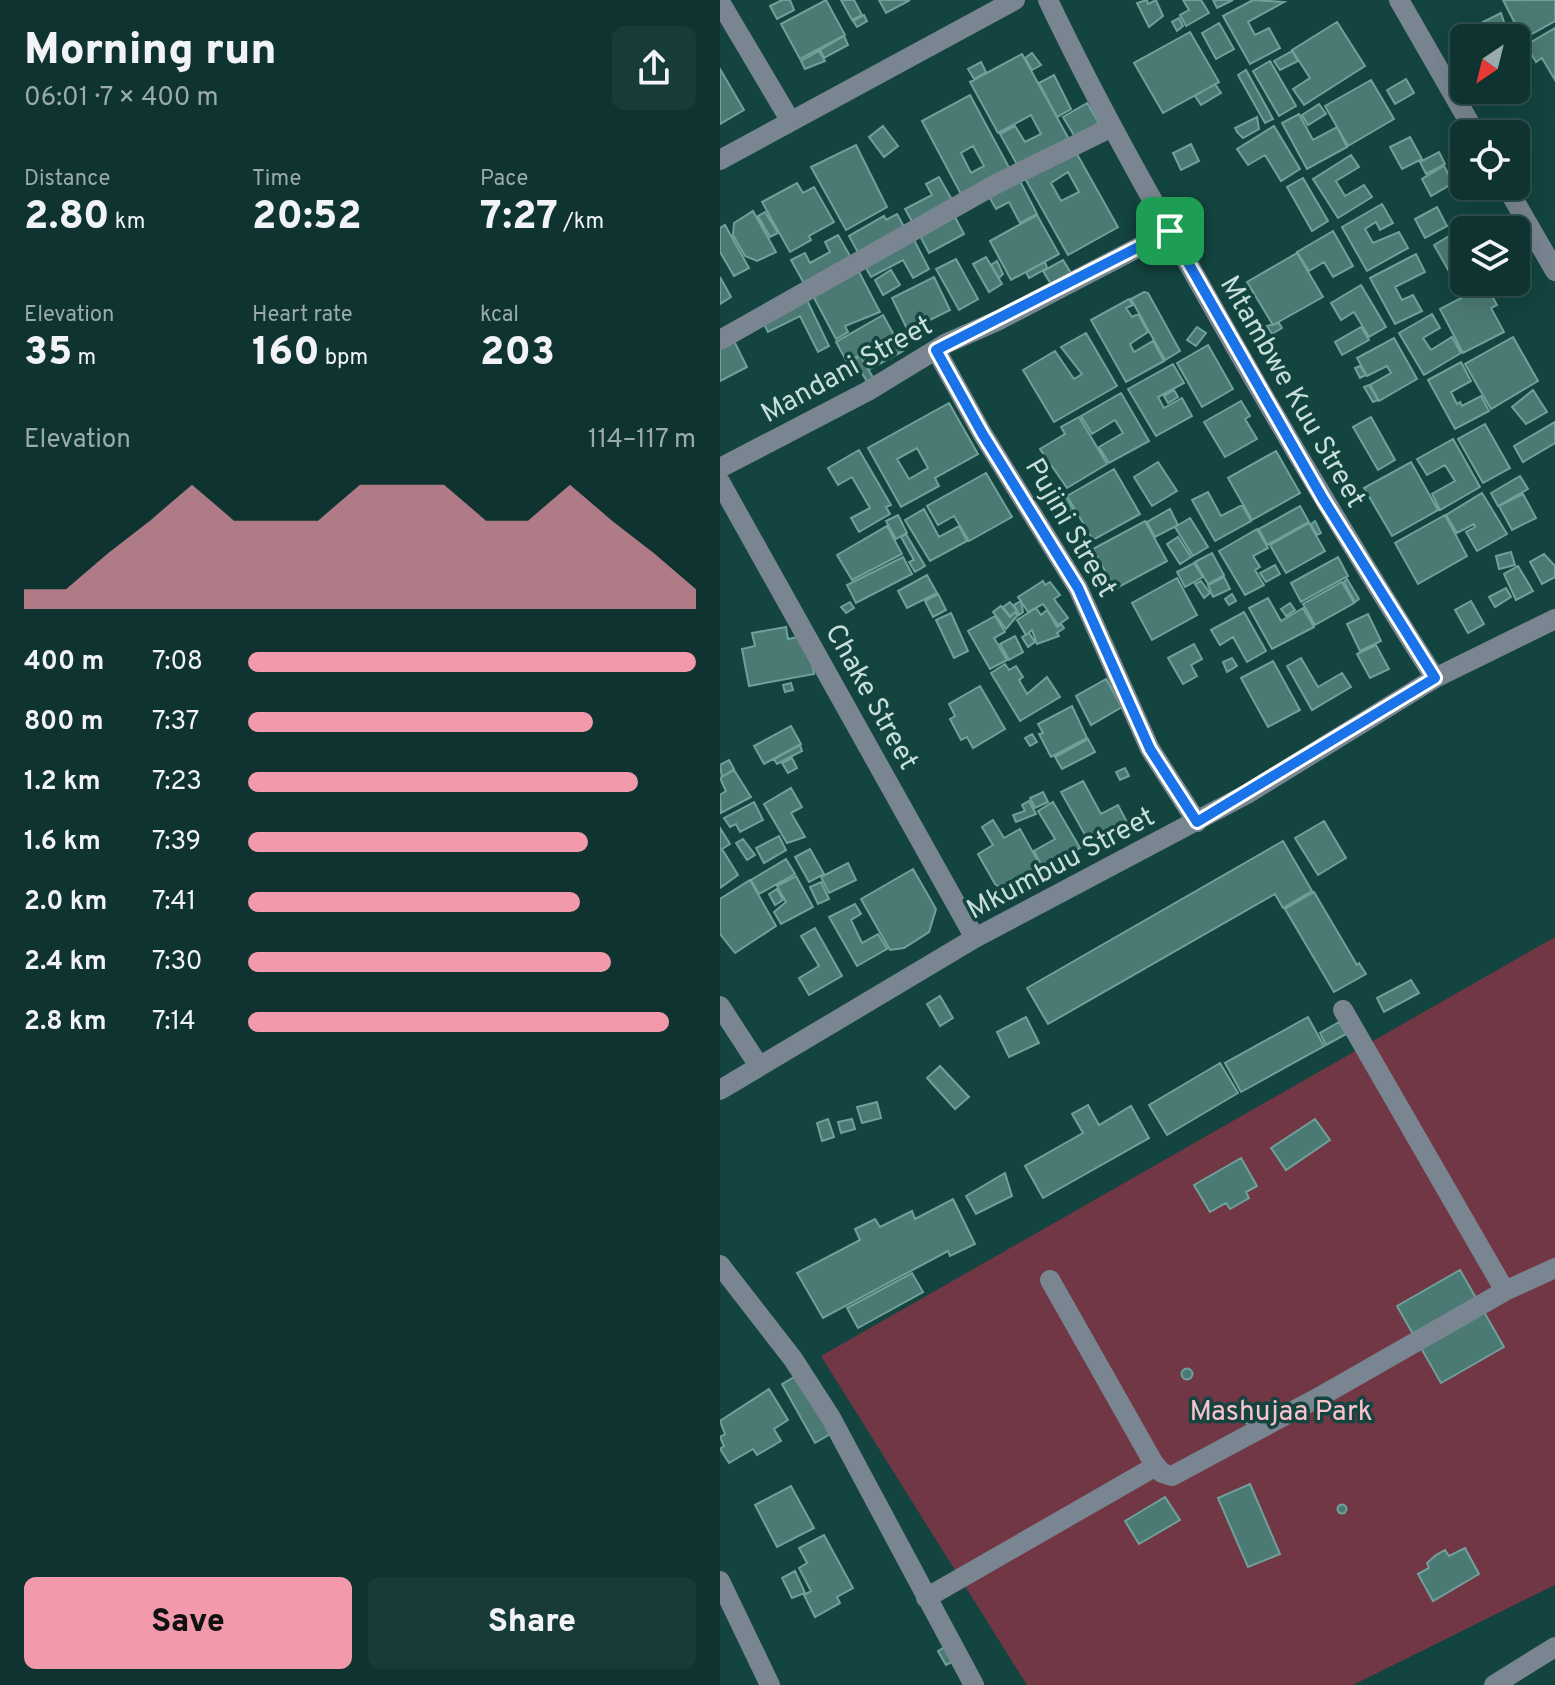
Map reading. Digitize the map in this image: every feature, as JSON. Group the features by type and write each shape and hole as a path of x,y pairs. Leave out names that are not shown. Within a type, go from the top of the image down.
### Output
{"street":[{"path":"720,160 1015,0"},
{"name":"Mtambwe Kuu Street","path":"1048,0 1110,128 1337,522 1435,678"},
{"path":"1399,0 1468,120"},
{"path":"720,2 790,120"},
{"path":"720,340 996,184 1110,128"},
{"path":"1514,200 1555,271"},
{"name":"Mandani Street","path":"720,468 868,391 936,350 1170,231"},
{"name":"Pujini Street","path":"936,350 982,433 1078,588 1150,749 1197,822"},
{"name":"Chake Street","path":"720,482 975,938"},
{"name":"Mkumbuu Street","path":"720,1090 975,938 1197,822 1435,678 1555,619"},
{"path":"720,1006 759,1066"},
{"path":"1343,1010 1505,1291"},
{"path":"720,1265 793,1359 831,1418 974,1685"},
{"path":"1050,1280 1156,1466 1172,1476 1505,1291 1555,1268"},
{"path":"926,1598 1156,1466"},
{"path":"720,1581 727,1606 770,1685"},
{"path":"1494,1685 1555,1647"}],"green space":[{"name":"Mashujaa Park","path":"1555,937 1555,1585 1353,1685 1027,1685 821,1356"}],"building":[{"path":"790,0 794,10 777,19 770,6"},
{"path":"826,0 845,35 800,59 781,24"},
{"path":"841,0 854,0 862,15 852,20"},
{"path":"879,0 910,0 886,13"},
{"path":"1147,0 1148,4 1156,0 1163,16 1149,27 1137,3"},
{"path":"1183,0 1201,0 1209,13 1186,26 1180,15 1189,10"},
{"path":"1213,0 1233,0 1217,8"},
{"path":"1253,0 1284,2 1248,22 1255,35 1269,28 1280,48 1250,64 1223,16"},
{"path":"1503,0 1555,0 1555,21 1530,35 1530,24 1515,24"},
{"path":"1501,13 1505,24 1481,24"},
{"path":"864,15 867,21 857,27 853,21"},
{"path":"1179,18 1183,26 1177,31 1172,22"},
{"path":"1337,22 1365,66 1304,105 1293,89 1310,78 1292,50"},
{"path":"1219,23 1234,49 1216,59 1202,33"},
{"path":"1555,28 1555,80 1542,58 1536,62 1530,52 1530,43"},
{"path":"1190,32 1219,82 1163,113 1134,63"},
{"path":"844,36 848,45 824,58 820,50"},
{"path":"819,51 825,61 805,69 801,61"},
{"path":"1292,51 1298,61 1280,70 1274,61"},
{"path":"1032,53 1041,65 1032,70 1025,58"},
{"path":"1022,54 1070,141 1019,168 1000,134 1015,126 1025,142 1041,134 1031,115 998,133 970,82"},
{"path":"1270,61 1296,106 1279,116 1253,71"},
{"path":"981,62 986,72 974,79 968,69"},
{"path":"720,69 744,110 720,124"},
{"path":"1246,70 1273,119 1265,123 1238,75"},
{"path":"1054,75 1071,109 1057,117 1039,83"},
{"path":"1406,79 1414,93 1395,104 1387,90"},
{"path":"1371,80 1394,119 1348,146 1325,106"},
{"path":"1215,84 1221,93 1201,105 1195,96"},
{"path":"970,95 1012,173 963,198 922,121","holes":["973,146 984,166 971,173 961,153"]},
{"path":"1087,103 1099,123 1075,137 1063,117"},
{"path":"1319,104 1326,114 1308,125 1302,115"},
{"path":"1299,114 1313,140 1337,127 1347,147 1307,169 1282,123"},
{"path":"1257,117 1259,129 1243,138 1235,128"},
{"path":"883,126 898,146 884,157 869,137"},
{"path":"1274,126 1300,169 1281,181 1265,155 1248,165 1237,149"},
{"path":"1410,137 1422,159 1402,169 1390,147"},
{"path":"1191,144 1199,161 1181,170 1173,153"},
{"path":"856,145 887,207 846,230 811,167"},
{"path":"1073,147 1118,227 1068,255 1023,175","holes":["1068,172 1079,192 1061,201 1051,183"]},
{"path":"1439,152 1445,164 1426,174 1420,162"},
{"path":"1351,155 1359,167 1336,181 1345,196 1364,185 1372,197 1338,218 1313,179"},
{"path":"1444,166 1450,185 1431,196 1422,179"},
{"path":"939,177 955,205 915,227 905,209 932,195 926,184"},
{"path":"1018,177 1037,214 1020,223 1009,202 996,209 987,193"},
{"path":"1303,178 1328,221 1312,231 1287,187"},
{"path":"797,183 803,193 814,187 834,222 809,236 811,240 790,252 762,202"},
{"path":"1382,204 1393,223 1380,230 1376,222 1365,229 1373,243 1399,232 1408,248 1367,271 1342,227"},
{"path":"1437,207 1447,226 1425,238 1415,219"},
{"path":"753,211 776,252 757,261 745,256 733,235 734,223"},
{"path":"765,212 778,233 770,237 758,216"},
{"path":"897,214 907,232 861,258 849,236 884,216 886,220"},
{"path":"1037,215 1059,254 1011,280 990,241"},
{"path":"955,217 964,234 929,253 920,236"},
{"path":"725,225 749,268 734,276 720,252 720,228"},
{"path":"1333,231 1353,266 1333,277 1324,262 1309,271 1297,252"},
{"path":"838,235 853,261 806,287 791,260 805,253 810,263 830,252 825,242"},
{"path":"912,236 929,269 913,278 903,260 871,277 863,263"},
{"path":"1450,236 1450,273 1434,245"},
{"path":"1297,253 1323,297 1273,325 1247,282"},
{"path":"1416,254 1425,272 1395,287 1402,300 1413,295 1422,311 1395,324 1370,278"},
{"path":"986,257 1002,284 989,292 973,264"},
{"path":"956,259 978,299 959,310 936,269"},
{"path":"1063,260 1071,273 1051,284 1043,271"},
{"path":"997,261 1003,274 999,278 991,265"},
{"path":"1045,262 1047,268 1029,278 1026,272"},
{"path":"858,270 880,312 845,326 848,332 836,339 812,294"},
{"path":"891,270 900,285 883,295 875,280"},
{"path":"720,277 731,297 720,304"},
{"path":"934,277 950,310 908,331 892,298"},
{"path":"1361,285 1386,327 1369,337 1354,312 1341,320 1331,303"},
{"path":"1148,293 1180,351 1165,360 1131,299"},
{"path":"805,296 829,346 818,352 800,316 768,332 761,318"},
{"path":"1465,296 1492,296 1497,305 1491,308 1504,332 1463,353 1440,309"},
{"path":"1129,299 1133,305 1126,308 1132,317 1138,314 1148,332 1130,344 1134,352 1153,341 1164,361 1126,382 1091,320"},
{"path":"1432,314 1440,328 1423,338 1431,350 1452,337 1461,353 1424,375 1399,333"},
{"path":"883,315 903,351 870,369 862,354 847,362 836,342"},
{"path":"1279,323 1282,328 1272,334 1267,326"},
{"path":"1197,327 1206,333 1196,346 1187,340"},
{"path":"1361,327 1369,340 1342,355 1335,342"},
{"path":"1086,333 1117,386 1054,422 1023,370 1055,351 1074,379 1082,374 1061,347"},
{"path":"1513,337 1538,381 1491,409 1465,364"},
{"path":"1394,338 1417,379 1379,401 1370,385 1391,373 1387,366 1367,376 1357,358"},
{"path":"733,339 747,367 720,381 720,346"},
{"path":"1208,345 1233,389 1202,407 1177,363"},
{"path":"860,356 874,379 868,383 854,360"},
{"path":"1461,362 1471,381 1451,392 1457,404 1460,402 1462,406 1481,396 1489,411 1455,429 1428,380"},
{"path":"1173,364 1184,383 1158,397 1164,408 1182,398 1192,416 1156,436 1128,389"},
{"path":"1360,366 1366,375 1360,378 1355,368"},
{"path":"1369,385 1378,400 1373,402 1364,387"},
{"path":"1174,390 1178,397 1168,403 1164,396"},
{"path":"1533,390 1547,412 1526,424 1512,407"},
{"path":"1121,393 1149,441 1109,463 1099,447 1123,433 1115,420 1092,434 1081,416"},
{"path":"1241,401 1250,416 1245,419 1257,439 1225,457 1204,422"},
{"path":"949,403 978,454 935,478 939,486 901,507 868,448","holes":["917,448 928,468 909,479 897,459"]},
{"path":"1079,417 1107,464 1067,488 1040,449 1065,434 1061,427"},
{"path":"1371,417 1395,460 1378,470 1353,427"},
{"path":"1555,422 1555,443 1523,462 1514,446"},
{"path":"1485,424 1510,468 1483,483 1458,439"},
{"path":"1453,439 1480,487 1440,510 1432,494 1455,481 1445,465 1427,475 1417,459"},
{"path":"859,450 891,505 886,507 890,514 859,532 851,518 870,508 852,477 838,485 828,468"},
{"path":"1276,451 1300,493 1252,520 1228,478"},
{"path":"1158,462 1177,491 1152,506 1134,477"},
{"path":"1411,462 1438,510 1392,536 1364,488"},
{"path":"1114,469 1140,514 1093,540 1067,496"},
{"path":"986,473 1012,517 969,541 954,516 938,525 927,506"},
{"path":"1520,476 1528,489 1498,506 1491,493"},
{"path":"1208,492 1221,516 1242,505 1251,521 1215,541 1192,500"},
{"path":"1482,493 1507,534 1477,551 1466,532 1475,527 1474,524 1457,533 1446,515"},
{"path":"1523,494 1536,518 1512,530 1499,506"},
{"path":"1067,497 1074,511 1064,516 1057,502"},
{"path":"1300,506 1309,522 1267,545 1259,529"},
{"path":"924,509 939,537 959,526 967,541 930,561 905,520"},
{"path":"1170,509 1178,525 1155,537 1147,522"},
{"path":"898,515 907,533 896,539 886,521"},
{"path":"1445,515 1467,556 1418,584 1395,543"},
{"path":"1190,518 1208,547 1193,556 1175,527"},
{"path":"1145,521 1167,561 1115,589 1093,549"},
{"path":"1315,521 1321,533 1317,535 1311,524"},
{"path":"1309,523 1325,551 1286,573 1270,545"},
{"path":"887,526 902,554 852,580 837,555"},
{"path":"1257,529 1268,548 1253,556 1260,567 1255,570 1264,585 1245,595 1219,551"},
{"path":"906,534 925,566 915,572 909,562 914,560 901,537"},
{"path":"1178,537 1191,557 1180,564 1167,544"},
{"path":"1511,552 1515,565 1499,569 1496,556"},
{"path":"1212,553 1224,575 1208,584 1195,562"},
{"path":"1544,554 1555,566 1555,577 1542,584 1530,562"},
{"path":"903,557 912,574 856,603 847,585"},
{"path":"1338,557 1348,576 1301,602 1291,583"},
{"path":"1194,563 1203,577 1185,587 1177,572"},
{"path":"1275,565 1280,574 1266,582 1260,573"},
{"path":"1518,566 1533,591 1516,600 1504,574"},
{"path":"927,575 937,593 907,608 898,591"},
{"path":"1224,577 1230,589 1213,597 1208,585"},
{"path":"1177,578 1197,615 1152,640 1132,603"},
{"path":"1347,579 1359,599 1355,602 1344,582"},
{"path":"1043,581 1045,585 1050,582 1060,595 1054,599 1068,618 1058,625 1043,604 1028,612 1018,597"},
{"path":"1201,581 1210,593 1204,598 1195,584"},
{"path":"1342,582 1354,603 1315,625 1303,604"},
{"path":"1506,588 1511,597 1495,607 1489,597"},
{"path":"938,594 946,610 933,617 925,601"},
{"path":"1232,594 1236,601 1229,605 1225,599"},
{"path":"1268,598 1281,621 1303,608 1314,627 1272,649 1249,608"},
{"path":"1021,601 1023,612 1019,615 1014,605"},
{"path":"1471,601 1484,624 1468,633 1455,610"},
{"path":"850,602 854,608 846,613 841,607"},
{"path":"1010,602 1017,611 1010,616 1003,607"},
{"path":"1290,603 1295,610 1286,616 1281,609"},
{"path":"1001,606 1010,617 1015,612 1018,615 1006,629 993,612"},
{"path":"1036,608 1041,615 1047,610 1057,627 1061,624 1064,628 1057,633 1059,636 1037,644 1032,630 1026,635 1017,620"},
{"path":"1244,612 1266,651 1247,662 1233,637 1220,645 1211,630"},
{"path":"951,613 968,651 954,658 936,620"},
{"path":"1368,614 1381,641 1360,651 1347,624"},
{"path":"995,616 1005,632 994,638 1007,660 990,669 968,631"},
{"path":"786,627 788,639 807,635 814,674 749,686 742,649 755,646 752,633"},
{"path":"1029,633 1035,642 1028,647 1022,637"},
{"path":"1015,636 1023,652 1009,660 1000,644"},
{"path":"1194,644 1202,659 1191,665 1197,676 1183,684 1168,658"},
{"path":"1376,645 1389,669 1370,678 1357,654"},
{"path":"1232,658 1237,666 1227,672 1223,662"},
{"path":"1301,658 1318,687 1342,673 1351,687 1312,710 1287,666"},
{"path":"1273,661 1300,710 1268,727 1241,678"},
{"path":"1005,664 1009,670 1016,666 1023,677 1019,680 1027,694 1047,677 1060,697 1020,721 991,673"},
{"path":"1106,679 1122,707 1091,725 1076,696"},
{"path":"791,683 793,690 785,692 783,685"},
{"path":"980,686 1005,729 973,748 967,737 961,740 950,719 955,716 949,704"},
{"path":"1072,706 1087,738 1051,757 1039,734 1043,733 1038,724"},
{"path":"791,726 801,744 764,764 754,746"},
{"path":"1032,734 1037,742 1030,746 1025,738"},
{"path":"1088,739 1095,752 1062,769 1055,757"},
{"path":"800,745 802,751 777,764 774,759"},
{"path":"792,758 797,768 788,773 782,763"},
{"path":"729,760 734,769 722,777 720,765"},
{"path":"1125,768 1129,776 1120,780 1116,772"},
{"path":"734,770 751,797 721,813 720,795 726,791 720,778"},
{"path":"1083,781 1101,814 1118,805 1127,822 1089,842 1061,792"},
{"path":"791,788 802,807 791,813 805,837 787,843 764,804"},
{"path":"1043,792 1048,802 1035,808 1030,798"},
{"path":"1029,801 1036,814 1016,822 1013,815 1025,811 1022,805"},
{"path":"754,802 763,820 740,832 736,824 730,827 724,818"},
{"path":"1053,802 1080,848 1044,870 1034,851 1055,839 1038,811"},
{"path":"993,820 1004,838 1020,829 1044,872 1008,892 995,884 978,854 993,845 982,827"},
{"path":"1324,821 1346,858 1318,875 1295,838"},
{"path":"720,828 730,844 722,849 738,875 720,888"},
{"path":"779,836 786,850 764,863 756,848"},
{"path":"743,839 755,855 747,860 736,843"},
{"path":"1283,841 1312,891 1283,908 1275,894 1048,1024 1027,988"},
{"path":"810,849 824,874 809,882 795,857"},
{"path":"786,859 795,874 759,894 751,880"},
{"path":"848,863 856,880 829,893 821,877"},
{"path":"913,869 936,909 929,932 904,948 890,950 861,899"},
{"path":"796,876 813,907 781,924 774,912 786,902 777,886"},
{"path":"750,880 776,926 735,953 720,934 720,899"},
{"path":"821,882 829,899 818,904 810,887"},
{"path":"777,889 783,900 775,905 769,894"},
{"path":"1314,892 1357,965 1359,963 1366,974 1334,992 1285,909"},
{"path":"855,904 861,914 851,920 862,943 878,934 887,949 857,966 829,917"},
{"path":"815,928 842,976 809,995 799,978 819,966 801,936"},
{"path":"1411,980 1419,993 1384,1012 1377,998"},
{"path":"940,996 953,1018 940,1026 927,1004"},
{"path":"1026,1017 1039,1043 1009,1057 997,1032"},
{"path":"1308,1017 1324,1046 1241,1092 1225,1063"},
{"path":"1339,1022 1346,1034 1326,1045 1320,1033"},
{"path":"1220,1063 1238,1093 1167,1135 1149,1105"},
{"path":"940,1066 969,1097 955,1109 927,1078"},
{"path":"877,1102 881,1118 862,1123 857,1107"},
{"path":"1088,1105 1099,1125 1131,1106 1149,1138 1043,1198 1025,1166 1083,1133 1072,1114"},
{"path":"828,1119 834,1137 822,1141 817,1123"},
{"path":"852,1119 855,1129 841,1133 838,1122"},
{"path":"1315,1119 1330,1140 1286,1170 1271,1148"},
{"path":"1241,1158 1257,1186 1246,1192 1249,1198 1230,1209 1226,1203 1210,1212 1194,1185"},
{"path":"1005,1173 1012,1196 976,1214 966,1196"},
{"path":"953,1199 975,1244 950,1256 948,1251 823,1318 797,1273 860,1240 855,1229 875,1219 880,1227 912,1211 915,1219"},
{"path":"1460,1270 1504,1347 1441,1383 1397,1306"},
{"path":"912,1273 923,1292 858,1328 847,1308"},
{"path":"1187,1369 1192,1374 1187,1379 1182,1374"},
{"path":"801,1373 834,1432 815,1443 782,1384"},
{"path":"769,1389 788,1420 774,1429 781,1441 757,1455 753,1449 729,1463 720,1449 724,1446 720,1437 725,1434 720,1421"},
{"path":"1251,1413 1257,1419 1251,1425 1245,1419"},
{"path":"1250,1484 1280,1554 1248,1567 1218,1498"},
{"path":"791,1486 814,1528 777,1547 755,1505"},
{"path":"1165,1497 1180,1520 1139,1544 1125,1521"},
{"path":"1342,1504 1347,1509 1342,1514 1337,1509"},
{"path":"824,1535 853,1588 837,1597 840,1603 815,1617 804,1595 811,1591 799,1568 807,1563 799,1548"},
{"path":"1465,1548 1479,1574 1433,1601 1418,1574 1429,1568 1427,1563 1445,1550 1449,1556"},
{"path":"795,1571 805,1593 792,1598 782,1578"},
{"path":"945,1647 952,1662 946,1665 938,1651"}],"route":[{"path":"1170,231 1323,499 1435,678 1197,822 1150,749 1109,650 1078,588 1027,501 982,433 936,350 1170,231"}]}
